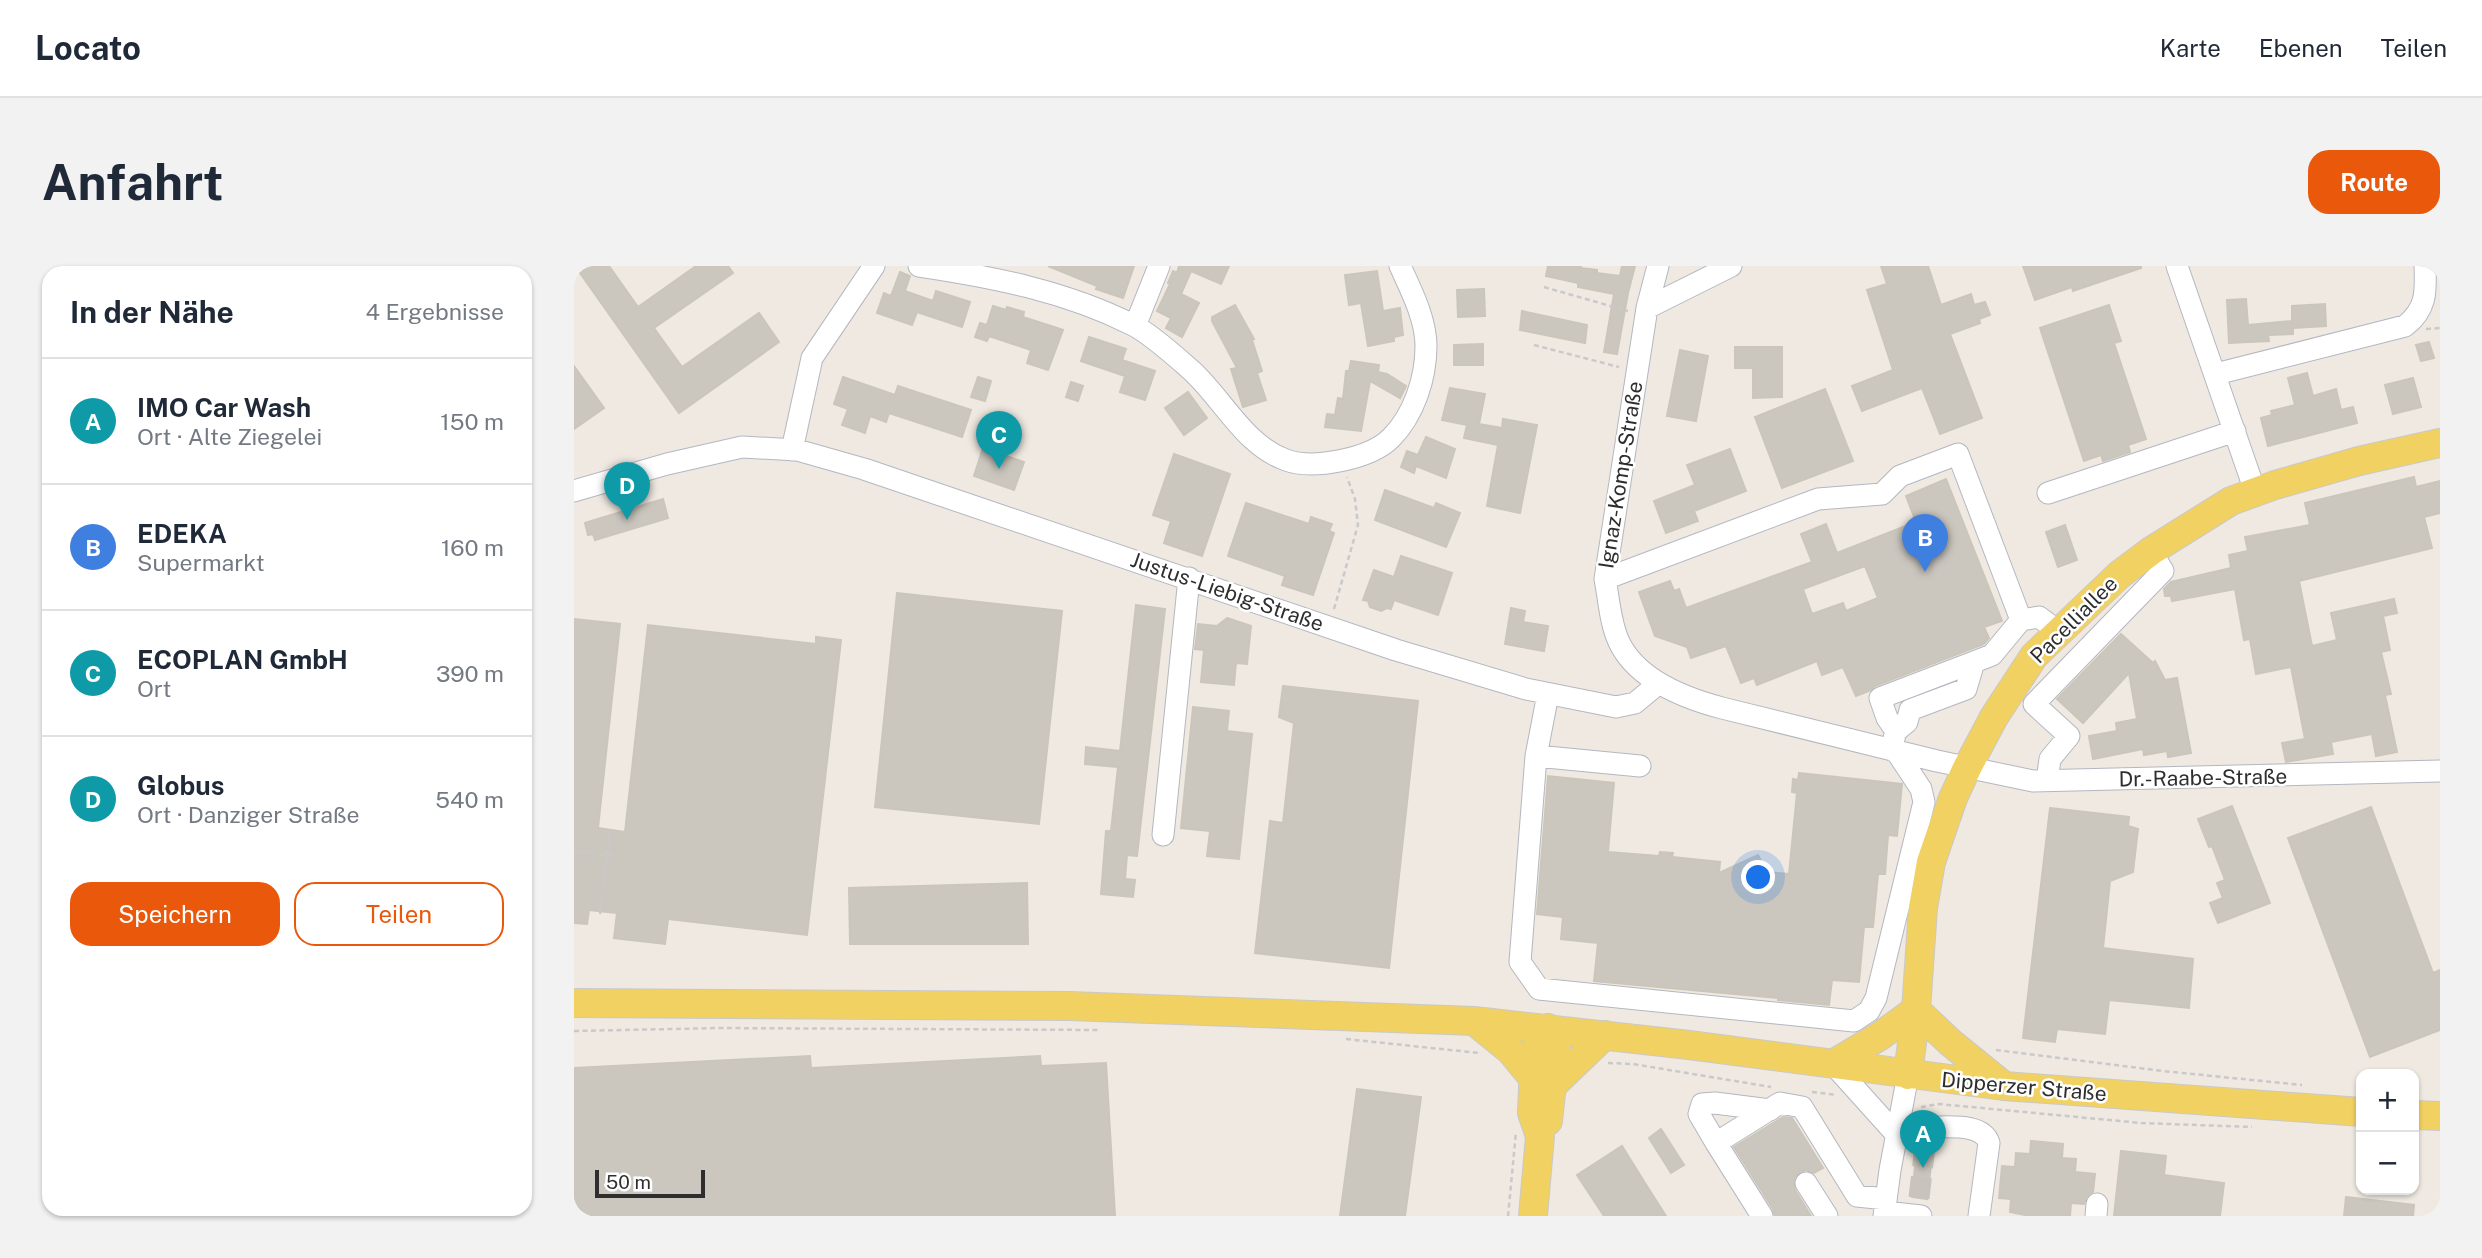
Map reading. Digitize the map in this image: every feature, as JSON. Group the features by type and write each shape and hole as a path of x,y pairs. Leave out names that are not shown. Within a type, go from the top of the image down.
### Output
{"main road":[{"name":"Pacelliallee","path":"1908,1075 1916,1010 1923,908 1931,862 1967,768 1994,717 2034,656 2119,575 2210,513 2255,491 2359,461 2440,443"},
{"name":"Dipperzer Straße","path":"574,1003 1069,1006 1474,1021 1689,1045 2004,1086 2356,1112"},
{"path":"1833,1064 1880,1036 1916,1010 2004,1086"},
{"path":"1474,1021 1510,1050 1543,1082"},
{"path":"1533,1216 1528,1129 1550,1116 1543,1082 1556,1047 1548,1028"},
{"path":"1543,1082 1605,1035"},
{"path":"2419,1115 2440,1116"}],"street":[{"path":"792,450 812,358 874,266"},
{"path":"919,266 985,276 1049,291 1135,326 1193,372 1264,450 1288,461 1326,465 1357,457 1390,439 1413,407 1420,384 1426,344 1417,304 1400,266"},
{"path":"1135,326 1160,266"},
{"name":"Ignaz-Komp-Straße","path":"1658,266 1646,312 1605,579 1620,643 1632,661 1659,683 1687,698 1894,744 1967,768"},
{"path":"1646,312 1731,266"},
{"path":"2177,266 2255,491"},
{"path":"2216,374 2405,326 2423,306 2425,266"},
{"path":"2048,494 2235,431"},
{"name":"Justus-Liebig-Straße","path":"574,491 667,464 742,447 792,450 864,468 1100,542 1189,578 1384,646 1548,694 1616,708 1635,703 1659,683"},
{"path":"1605,579 1818,499 1882,494 1900,476 1958,454 2021,620"},
{"path":"2047,781 2050,759 2069,736 2034,704 2163,571 2151,551"},
{"path":"1163,835 1189,578"},
{"path":"1548,694 1536,756 1520,962 1539,989 1854,1021 1869,1011 1876,998 1921,824 1924,802 1921,789 1894,744 1880,698 1992,655 2021,620 2039,617 2059,632"},
{"path":"1894,744 1907,722 1910,710 1966,689 1974,662"},
{"path":"1536,756 1640,765"},
{"name":"Dr.-Raabe-Straße","path":"1967,768 2033,781 2440,771"},
{"path":"1833,1064 1896,1134"},
{"path":"1885,1209 1908,1075"},
{"path":"1762,1216 1699,1114 1702,1104 1715,1103 1770,1110"},
{"path":"1716,1143 1780,1103 1802,1107 1856,1206 1919,1210"},
{"path":"1926,1137 1935,1127 1976,1130 1986,1135 1989,1143 1979,1216"},
{"path":"1806,1183 1827,1216"}],"path":[{"path":"1544,287 1646,312"},
{"path":"1534,345 1637,371"},
{"path":"1331,617 1357,525 1355,499 1341,461"},
{"path":"600,914 610,829"},
{"path":"574,850 617,856"},
{"path":"574,1031 720,1028 1110,1030"},
{"path":"1341,1039 1490,1054"},
{"path":"1991,1049 2309,1086"},
{"path":"1604,1063 1633,1063 1770,1087"},
{"path":"1809,1091 1843,1097"},
{"path":"1924,1107 1939,1104 2141,1123 2260,1127"},
{"path":"1508,1216 1528,1129"}],"building":[{"path":"575,266 609,266 638,307 696,266 728,266 733,273 654,328 682,367 759,313 779,342 679,413"},
{"path":"1048,266 1134,266 1123,298 1096,289 1097,286"},
{"path":"1179,266 1229,266 1221,284 1191,271 1181,294 1199,303 1182,337 1166,328 1171,318 1157,311 1173,271 1177,273"},
{"path":"1548,266 1581,266 1580,268 1597,270 1597,273 1620,276 1622,266 1635,266 1617,354 1604,352 1614,294 1578,287 1578,283 1546,276"},
{"path":"1881,266 1928,266 1941,305 1971,294 1974,305 1985,302 1990,315 1979,319 1980,323 1950,334 1982,418 1940,434 1922,388 1862,411 1852,386 1893,370 1867,290 1887,284"},
{"path":"2023,266 2141,268 2073,291 2072,287 2035,300"},
{"path":"1377,271 1383,311 1400,308 1403,335 1394,337 1394,341 1368,346 1361,303 1349,305 1345,275"},
{"path":"900,272 910,276 905,291 933,301 936,291 970,302 962,327 917,312 912,325 877,313 884,293 891,296"},
{"path":"1484,289 1485,316 1458,317 1457,290"},
{"path":"2246,299 2248,325 2292,321 2292,306 2325,304 2326,326 2293,328 2293,334 2268,335 2269,341 2229,343 2227,300"},
{"path":"1235,305 1254,339 1252,340 1262,371 1257,373 1266,400 1243,407 1231,369 1237,368 1212,321 1212,317"},
{"path":"2109,305 2121,341 2114,343 2146,439 2128,445 2130,452 2103,461 2101,455 2084,461 2040,328"},
{"path":"993,306 1024,312 1023,317 1063,330 1048,370 1027,363 1031,350 989,336 987,341 975,337 980,323 987,325"},
{"path":"1522,311 1587,325 1585,343 1520,330"},
{"path":"1089,337 1126,349 1122,360 1155,371 1145,400 1120,392 1125,376 1081,361"},
{"path":"2429,342 2434,358 2421,361 2416,345"},
{"path":"1483,344 1483,365 1454,365 1454,345"},
{"path":"1735,347 1782,347 1782,397 1753,398 1753,368 1735,368"},
{"path":"1680,350 1708,356 1696,421 1667,416"},
{"path":"1351,361 1379,365 1378,372 1387,374 1406,386 1400,398 1370,381 1361,431 1325,427 1327,414 1335,415 1338,398 1343,399 1346,371 1349,371"},
{"path":"574,366 604,408 574,429"},
{"path":"2307,373 2313,396 2336,389 2341,410 2353,407 2357,423 2268,446 2261,418 2272,415 2271,411 2295,405 2288,378"},
{"path":"843,377 895,395 898,386 971,410 962,437 889,413 886,422 870,416 865,433 842,425 848,409 834,404"},
{"path":"978,377 991,381 985,401 971,397"},
{"path":"2413,378 2421,407 2393,414 2385,385"},
{"path":"1071,382 1083,386 1078,401 1066,397"},
{"path":"1450,388 1485,394 1479,424 1502,428 1503,419 1537,425 1520,513 1487,506 1498,445 1464,438 1467,425 1442,420"},
{"path":"1825,389 1853,461 1782,488 1755,417"},
{"path":"1188,392 1207,418 1184,435 1165,408"},
{"path":"1426,437 1455,449 1446,478 1416,466 1414,473 1401,467 1407,451 1418,455"},
{"path":"983,448 1024,462 1014,490 974,476"},
{"path":"1730,449 1746,491 1694,511 1698,521 1666,533 1654,501 1695,485 1687,465"},
{"path":"1174,454 1230,474 1202,556 1164,543 1171,521 1153,515"},
{"path":"2414,477 2416,487 2440,481 2440,513 2424,517 2432,548 2299,581 2312,646 2337,640 2331,613 2394,599 2397,613 2383,616 2390,650 2381,652 2391,694 2385,695 2397,752 2376,756 2372,734 2331,742 2333,754 2286,762 2282,743 2305,739 2291,667 2256,674 2250,639 2244,640 2235,589 2172,601 2171,596 2165,596 2164,589 2171,582 2231,568 2229,555 2248,551 2245,537 2310,525 2305,503"},
{"path":"1946,479 2002,621 1984,627 1989,638 1984,644 1875,686 1856,696 1843,667 1822,675 1817,661 1757,685 1754,678 1741,683 1726,646 1691,658 1687,647 1655,636 1639,592 1670,581 1674,591 1679,589 1686,608 1812,562 1801,534 1826,524 1837,553 1916,522 1906,496","holes":["1865,566 1878,598 1846,611 1843,603 1812,614 1803,589"]},
{"path":"1385,490 1434,508 1436,503 1460,513 1446,547 1375,520"},
{"path":"663,499 668,518 595,540 593,534 588,535 585,523"},
{"path":"1246,503 1309,524 1311,517 1332,524 1329,531 1334,533 1313,595 1282,585 1285,576 1228,556"},
{"path":"2065,525 2077,560 2058,567 2046,532"},
{"path":"1401,556 1452,573 1438,615 1394,600 1391,609 1381,611 1370,607 1368,601 1363,600 1374,570 1394,577"},
{"path":"897,593 1062,611 1039,824 875,807"},
{"path":"1136,605 1165,609 1137,856 1127,855 1125,879 1135,880 1133,897 1101,894 1106,831 1111,831 1118,767 1085,764 1086,747 1120,751"},
{"path":"1511,608 1525,611 1523,622 1548,626 1544,651 1505,644"},
{"path":"1227,618 1251,626 1247,664 1236,663 1234,685 1201,682 1204,650 1195,649 1198,624 1217,626"},
{"path":"574,619 620,624 598,828 625,832 648,625 816,644 816,637 841,640 807,935 668,919 665,944 614,938 617,913 589,910 587,924 574,923"},
{"path":"2121,634 2153,663 2155,661 2165,680 2177,678 2191,753 2168,757 2167,751 2144,755 2143,749 2093,759 2089,736 2117,731 2116,723 2137,719 2129,673 2083,723 2057,699"},
{"path":"1283,686 1418,701 1389,968 1255,953 1270,821 1283,823 1294,723 1279,717"},
{"path":"1193,707 1229,711 1227,731 1252,734 1239,859 1207,856 1210,831 1181,828"},
{"path":"1799,773 1902,784 1897,836 1888,835 1885,874 1878,874 1873,927 1864,927 1859,982 1832,980 1829,1005 1594,981 1598,943 1561,939 1563,917 1537,914 1548,776 1614,783 1608,852 1659,856 1660,852 1673,853 1672,857 1720,862 1719,873 1758,855 1767,872 1789,874 1797,793 1792,792 1793,779 1798,780"},
{"path":"2232,806 2270,903 2218,923 2210,903 2223,898 2217,883 2225,880 2198,819"},
{"path":"2371,807 2433,973 2440,970 2440,1030 2370,1057 2288,838"},
{"path":"2050,808 2129,817 2128,826 2138,829 2133,872 2110,881 2103,948 2193,959 2189,1008 2109,1000 2105,1034 2057,1029 2055,1042 2023,1038"},
{"path":"1027,883 1028,944 850,944 849,888"},
{"path":"810,1056 811,1068 1040,1056 1041,1066 1106,1063 1115,1216 574,1216 574,1068"},
{"path":"1357,1089 1421,1097 1405,1216 1340,1216"},
{"path":"1783,1117 1792,1118 1823,1168 1814,1173 1806,1170 1800,1172 1794,1178 1795,1190 1811,1216 1775,1216 1734,1147"},
{"path":"1661,1129 1684,1165 1671,1173 1649,1138"},
{"path":"2031,1141 2063,1144 2062,1158 2076,1159 2075,1172 2095,1174 2093,1192 2087,1196 2084,1204 2071,1203 2070,1216 2030,1216 2010,1212 2011,1199 1999,1198 2002,1166 2015,1167 2016,1153 2030,1154"},
{"path":"1622,1146 1666,1216 1604,1216 1577,1175"},
{"path":"1917,1146 1927,1150 1933,1148 1927,1199 1912,1197"},
{"path":"2121,1151 2166,1156 2164,1175 2224,1183 2220,1216 2114,1216"},
{"path":"2346,1197 2414,1205 2413,1216 2344,1216"}],"tunnel":[{"path":"1919,1198 1926,1137"}],"place":[{"name":"ECOPLAN GmbH","path":"999,469"},
{"name":"Globus","path":"627,520"},
{"name":"EDEKA","path":"1925,572"},
{"name":"IMO Car Wash","path":"1923,1168"}]}
